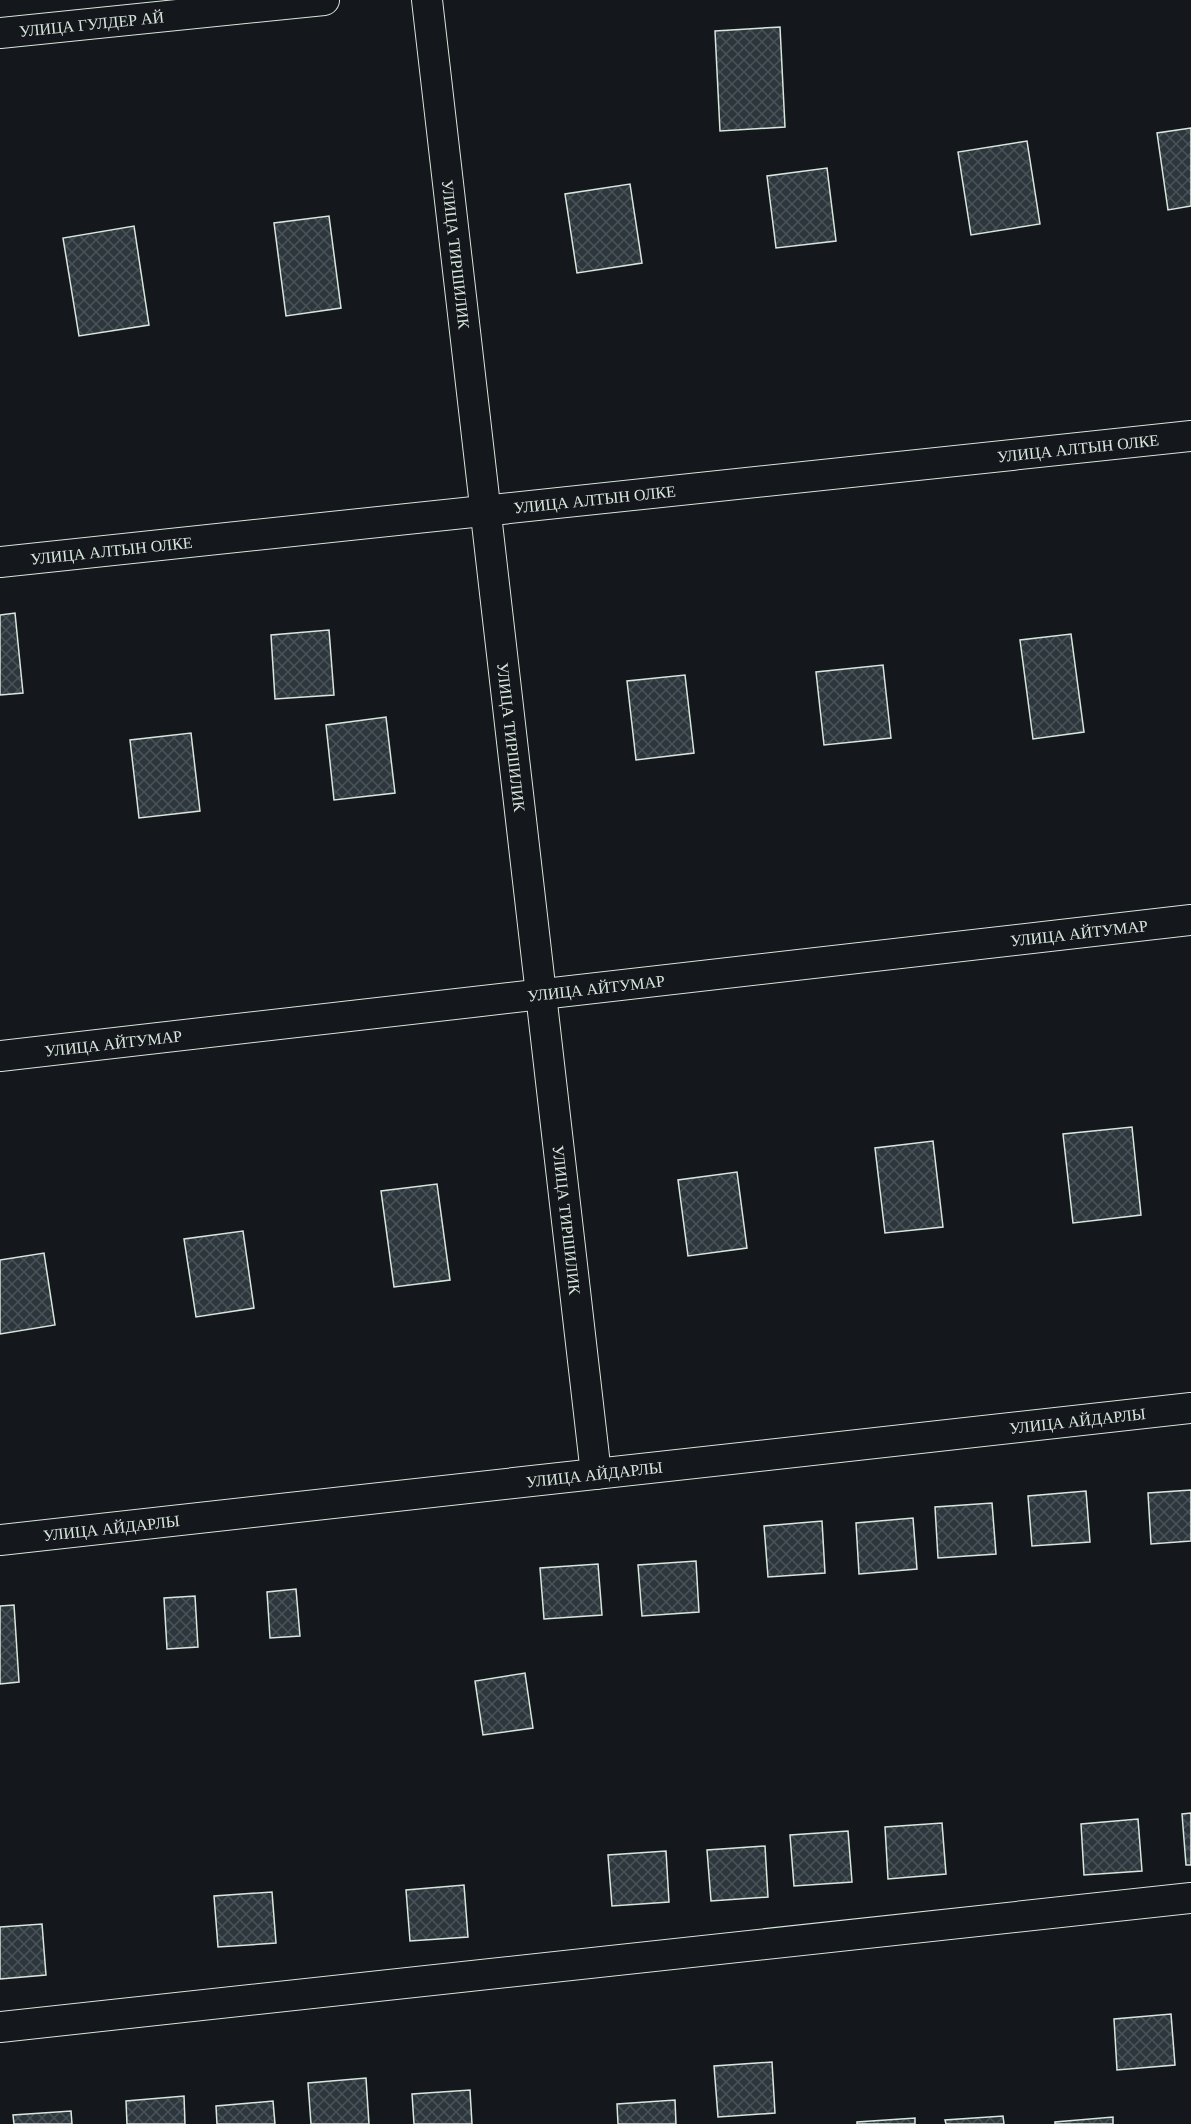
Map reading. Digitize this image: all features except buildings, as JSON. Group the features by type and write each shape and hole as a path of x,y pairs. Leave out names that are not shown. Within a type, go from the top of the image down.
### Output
{"street":[{"name":"УЛИЦА ГУЛДЕР АЙ","path":"0,33 324,0"},
{"name":"УЛИЦА ТИРШИЛИК","path":"427,0 596,1474"},
{"name":"УЛИЦА АЛТЫН ОЛКЕ","path":"0,562 1191,436"},
{"name":"УЛИЦА АЙТУМАР","path":"0,1056 1191,920"},
{"name":"УЛИЦА АЙДАРЛЫ","path":"0,1540 1191,1408"},
{"path":"0,2027 1191,1898"}]}
